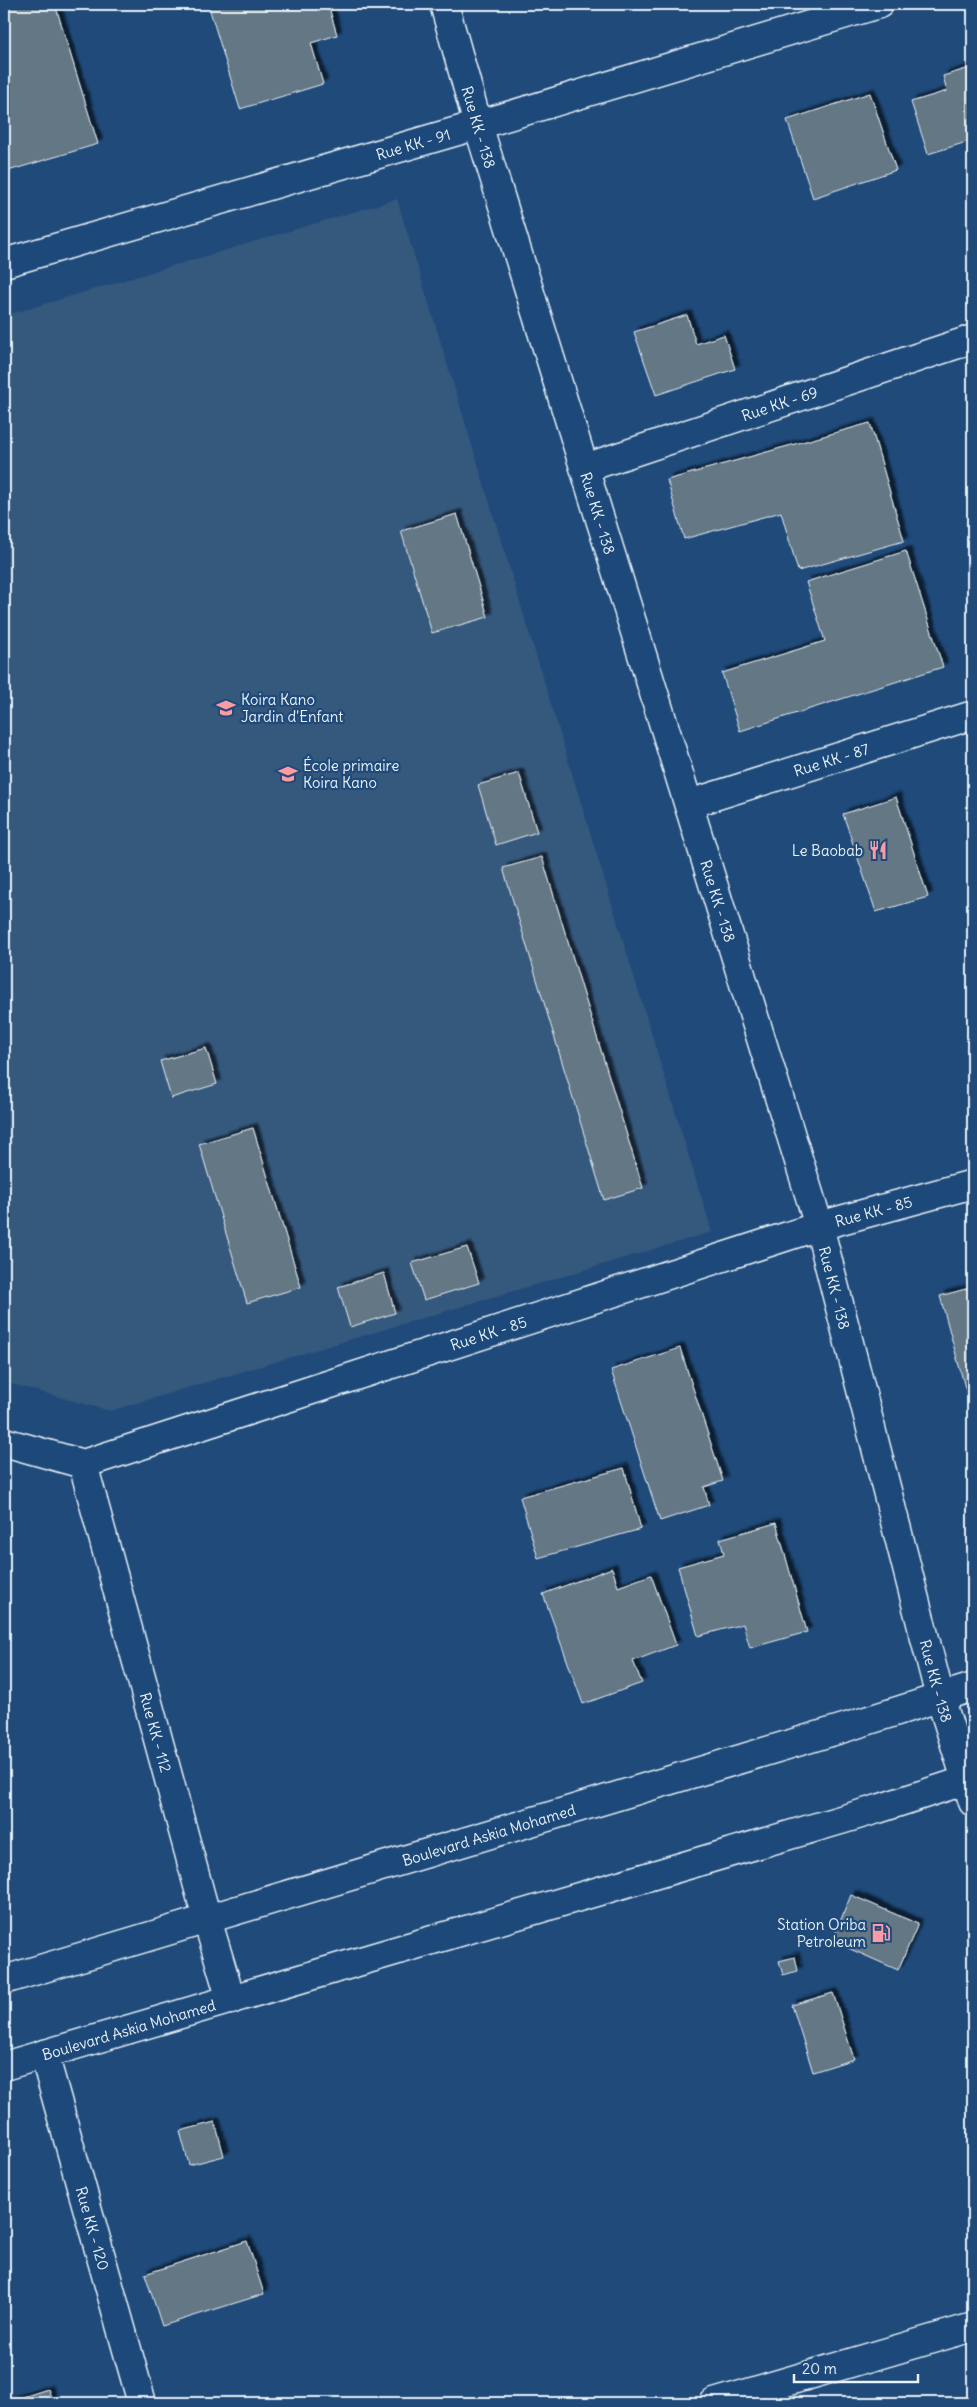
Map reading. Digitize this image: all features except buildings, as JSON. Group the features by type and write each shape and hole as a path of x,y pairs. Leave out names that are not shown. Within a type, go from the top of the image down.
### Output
{"street":[{"name":"Rue KK - 138","path":"444,4 478,125 819,1226 940,1697 971,1786"},
{"name":"Rue KK - 91","path":"4,263 478,125 879,4"},
{"name":"Rue KK - 69","path":"585,468 973,339"},
{"name":"Rue KK - 87","path":"689,804 973,715"},
{"name":"Rue KK - 85","path":"83,1464 819,1226 973,1184"},
{"path":"4,1442 83,1464"},
{"name":"Rue KK - 112","path":"83,1464 207,1919 231,2000"},
{"name":"Boulevard Askia Mohamed","path":"4,1980 973,1687"},
{"name":"Boulevard Askia Mohamed","path":"4,2066 878,1810 971,1786"},
{"name":"Rue KK - 120","path":"44,2054 142,2403"},
{"path":"714,2403 973,2327"}],"shaded area":[{"name":"École primaire Koira Kano","path":"397,199 712,1232 110,1411 4,1382 4,316"}],"place":[{"name":"Koira Kano Jardin d'Enfant","path":"226,708"},
{"name":"École primaire Koira Kano","path":"288,774"},
{"name":"Le Baobab","path":"878,850"},
{"name":"Station Oriba Petroleum","path":"881,1933"}]}
